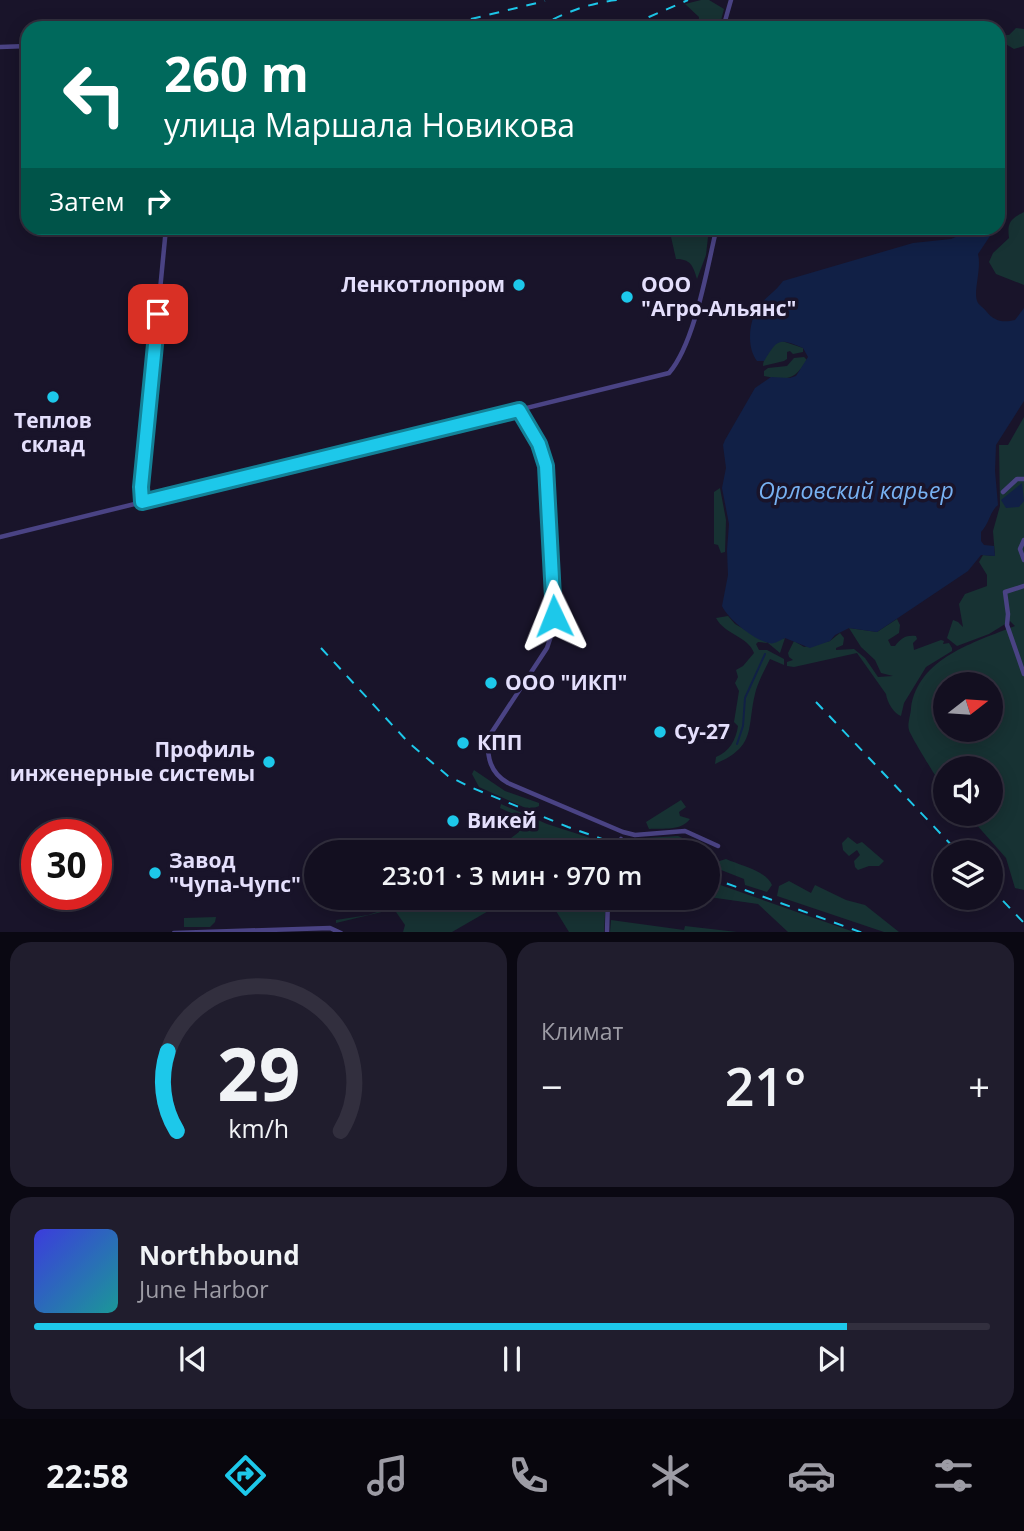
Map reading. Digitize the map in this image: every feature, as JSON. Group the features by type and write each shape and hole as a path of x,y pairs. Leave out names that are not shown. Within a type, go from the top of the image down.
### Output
{"street":[{"path":"725,21 731,0"},
{"path":"0,47 21,46"},
{"path":"142,502 141,487 165,235"},
{"path":"0,537 669,373 682,355 715,235"},
{"path":"519,410 539,444 546,466 554,627 547,648 488,738 489,755 497,775 508,783 622,832 635,835 685,831 705,840"},
{"path":"1003,492 1017,479 1024,479"},
{"path":"1024,540 1020,549 1024,560"},
{"path":"1024,586 1005,592 1007,625 1024,674"},
{"path":"607,932 608,910"},
{"path":"218,932 330,928 339,932"}],"green space":[{"path":"709,0 724,9 721,21 699,21 699,17 685,4"},
{"path":"1016,28 1024,29 1024,46 1014,49 1005,44 1005,35 1009,35"},
{"path":"1024,212 1024,285 996,274 989,262 993,253 1009,238 1010,222"},
{"path":"671,235 708,235 706,255 697,279 690,264 676,259"},
{"path":"782,341 803,348 803,352 787,352 787,359 784,361 763,366 769,350"},
{"path":"804,357 807,360 790,377 764,376 764,371 768,368 787,366 794,358"},
{"path":"1024,417 1024,890 1015,888 1003,855 1003,840 990,840 978,826 1003,826 1003,756 933,756 933,771 909,728 916,691 936,664 966,646 1015,626 1010,621 989,634 957,646 947,638 953,620 963,627 959,604 965,594 987,586 987,575 979,562 983,555 995,556 993,531 1000,506 999,445 1008,445"},
{"path":"720,488 726,520 725,552 721,553 718,545 714,544 714,492"},
{"path":"728,616 735,624 768,643 756,644 759,650 767,650 784,659 784,665 770,659 756,690 744,742 729,757 715,764 716,757 734,741 737,731 738,726 734,722 739,691 735,683 738,677 736,670 754,653 747,643 720,624 716,618"},
{"path":"897,619 900,625 899,633 888,640 891,646 904,638 916,636 914,650 941,640 944,641 943,644 949,643 952,648 952,651 926,667 904,703 901,716 891,707 886,694 857,653 794,667 787,666 787,662 793,660 788,653 794,641 804,647 830,641 840,633 844,638 843,645 836,650 854,649 865,658 878,677 893,676 881,673 875,660 861,647 849,628 877,632"},
{"path":"785,638 780,653 768,643"},
{"path":"474,770 505,791 539,803 539,806 530,810 479,787 472,774"},
{"path":"681,800 686,807 679,812 680,816 690,819 686,823 672,828 649,829 646,822"},
{"path":"501,804 547,824 597,840 508,840 519,832 518,816 500,808"},
{"path":"678,836 687,840 644,840"},
{"path":"848,837 857,844 862,842 884,861 879,866 858,870 854,861 860,855 857,850 849,856 843,850 842,843"},
{"path":"726,859 759,872 772,885 767,892 745,885 744,879 720,870 720,861"},
{"path":"789,881 811,893 815,885 846,900 865,905 899,932 884,932 777,896 779,886"},
{"path":"720,885 854,932 788,932 758,904 720,899"},
{"path":"390,910 336,923 336,920"},
{"path":"395,910 490,910 452,932 403,932 405,925"},
{"path":"555,910 605,910 604,932 569,932"},
{"path":"216,917 210,927 184,927 184,918"},
{"path":"611,920 684,930 685,926 737,932 610,932"}],"water":[{"name":"Орловский карьер","path":"960,235 990,235 978,254 976,299 992,317 1002,321 1015,320 1024,308 1024,401 996,445 998,505 981,532 981,541 984,545 994,546 995,556 981,555 968,571 877,632 849,628 835,635 830,641 810,648 785,638 771,643 756,638 736,623 722,606 728,575 729,524 722,488 726,468 723,445 755,388 771,377 796,376 808,357 803,348 788,342 779,342 764,361 757,361 750,341 756,312 783,281 913,243 951,239"},
{"path":"1022,483 1024,501 1019,507 1006,508 1001,500"}],"waterway":[{"path":"737,744 743,726 745,698 765,654"}],"railway":[{"path":"549,21 575,10 618,0"},
{"path":"643,21 688,0"},
{"path":"463,21 545,1"},
{"path":"321,648 408,742 448,776 605,840"},
{"path":"816,702 947,840"},
{"path":"720,881 860,932"},
{"path":"1003,901 1024,923"}],"place":[{"name":"Ленкотлопром","path":"519,285"},
{"name":"ООО \"Агро-Альянс\"","path":"627,297"},
{"name":"Теплов склад","path":"53,397"},
{"name":"ООО \"ИКП\"","path":"491,683"},
{"name":"Су-27","path":"660,732"},
{"name":"КПП","path":"463,743"},
{"name":"Профиль инженерные системы","path":"269,762"},
{"name":"Викей","path":"453,821"},
{"name":"Завод \"Чупа-Чупс\"","path":"155,873"}],"route":[{"path":"158,314 141,487 142,502 519,410 539,444 546,466 554,616"}]}
